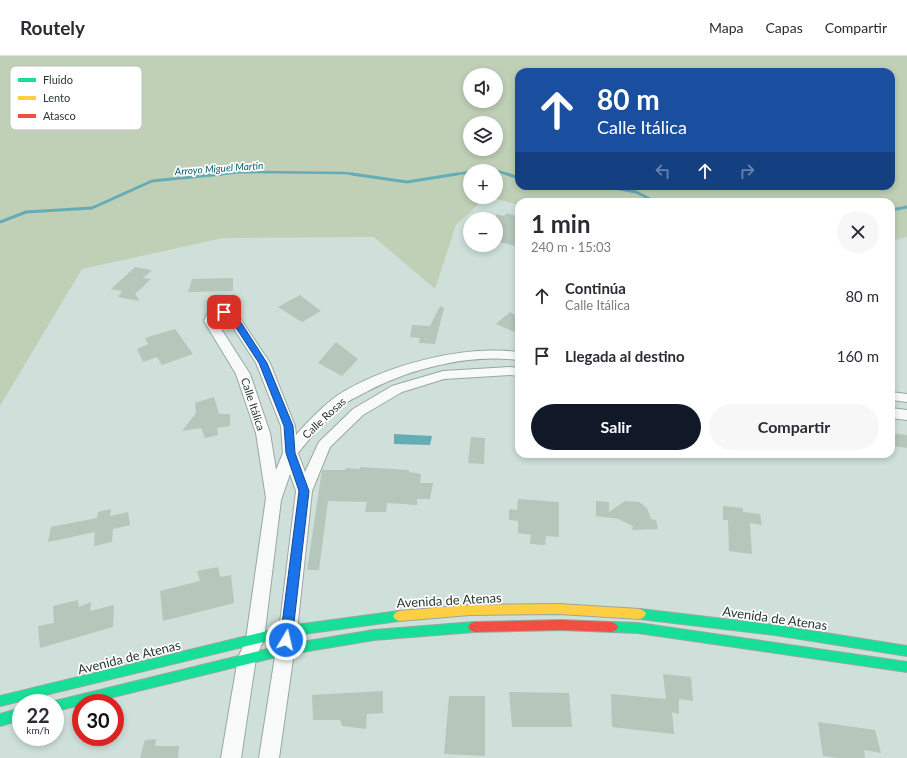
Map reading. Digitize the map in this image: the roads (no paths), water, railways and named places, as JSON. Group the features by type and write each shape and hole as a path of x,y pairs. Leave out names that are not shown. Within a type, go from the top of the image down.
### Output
{"main road":[{"name":"Avenida de Atenas","path":"0,701 288,631 378,618 462,610 559,609 641,614 775,630 907,651"},
{"path":"64,704 284,650 374,635 468,627 561,625 638,628 907,667"},
{"path":"0,720 12,717"}],"street":[{"name":"Calle Itálica","path":"273,500 263,433 243,374 210,321 214,315 224,312 232,315 263,363 288,426 290,453 304,491"},
{"name":"Calle Rosas","path":"231,758 247,658 255,639 273,500 290,453 308,430 342,399 386,376 440,360 502,354 515,356"},
{"name":"Calle Rosas","path":"270,758 284,650 288,631 304,491 324,445 358,412 397,389 443,375 515,372"},
{"path":"895,396 907,398"},
{"path":"895,414 907,415"},
{"path":"288,426 308,430"}],"water":[{"path":"394,434 432,436 430,445 394,444"}],"waterway":[{"name":"Arroyo Miguel Martin","path":"0,222 26,212 92,208 152,181 242,172 352,174"},
{"name":"Arroyo Miguel Martin","path":"451,175 463,173"},
{"name":"Arroyo Miguel Martin","path":"503,173 510,175"},
{"name":"Arroyo Miguel Martin","path":"352,174 359,175"},
{"name":"Arroyo Miguel Martin","path":"352,174 407,182 457,174"},
{"name":"Arroyo Miguel Martin","path":"510,175 515,177"},
{"name":"Arroyo Miguel Martin","path":"626,190 636,192 648,198"},
{"name":"Arroyo Miguel Martin","path":"895,209 907,207"}]}
